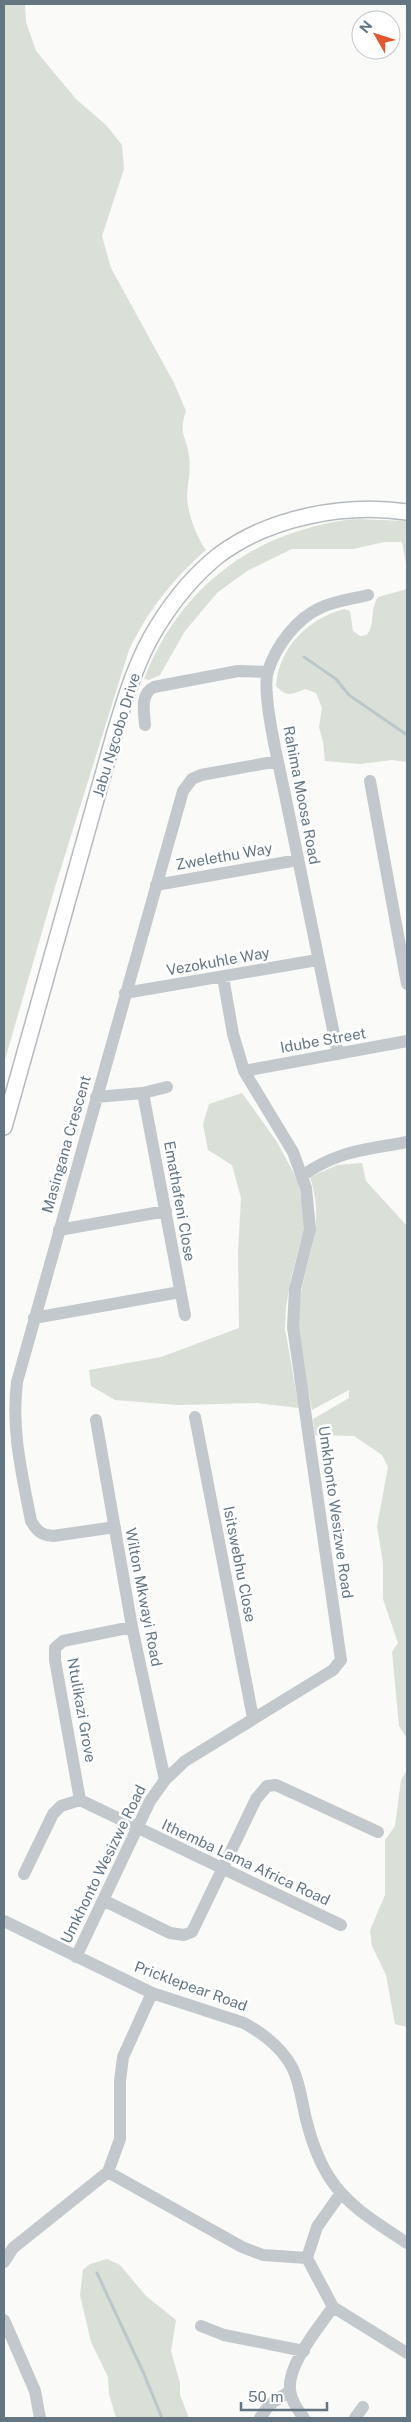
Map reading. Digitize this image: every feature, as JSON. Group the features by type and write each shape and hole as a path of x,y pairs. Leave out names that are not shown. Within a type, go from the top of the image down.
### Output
{"main road":[{"name":"Jabu Ngcobo Drive","path":"4,1127 118,724 135,673 156,628 192,582 219,556 244,540 272,527 316,514 362,509 407,512"}],"street":[{"name":"Rahima Moosa Road","path":"338,1054 317,960 278,761 267,697 268,672 282,643 295,626 307,616 321,608 368,595"},
{"path":"145,725 145,697 150,689 154,687 238,671 268,672"},
{"name":"Masingana Crescent","path":"115,1527 52,1536 38,1532 31,1521 16,1439 14,1404 17,1382 176,810 187,784 201,775 278,761"},
{"path":"370,781 407,984"},
{"name":"Zwelethu Way","path":"156,885 298,860"},
{"name":"Vezokuhle Way","path":"125,993 317,960"},
{"name":"Umkhonto Wesizwe Road","path":"76,1957 150,1801 165,1780 203,1748 333,1670 341,1660 292,1327 295,1289 310,1229 310,1210 303,1175 286,1138 263,1106 244,1071 233,1034 223,977"},
{"name":"Idube Street","path":"244,1071 407,1041"},
{"path":"96,1097 143,1092 167,1086"},
{"name":"Emathafeni Close","path":"143,1092 185,1315"},
{"path":"303,1175 324,1161 340,1154 407,1142"},
{"path":"59,1230 166,1211"},
{"path":"34,1318 180,1292"},
{"name":"Isitswebhu Close","path":"195,1417 253,1718"},
{"name":"Wilton Mkwayi Road","path":"96,1420 132,1627 165,1780"},
{"name":"Ntulikazi Grove","path":"80,1800 56,1660 56,1648 63,1641 132,1627"},
{"path":"103,1900 170,1933 184,1936 196,1928 256,1799 266,1786 276,1785 282,1787 378,1832"},
{"path":"24,1874 53,1814 60,1806 80,1800"},
{"name":"Ithemba Lama Africa Road","path":"80,1800 341,1925"},
{"name":"Pricklepear Road","path":"4,1921 152,1993 244,2023 272,2042 293,2069 313,2144 319,2158 341,2194 358,2209 407,2243"},
{"path":"5,2257 108,2172 120,2139 120,2081 124,2057 152,1993"},
{"path":"108,2172 242,2247 270,2256 307,2258"},
{"path":"341,2194 317,2227 307,2258 333,2307 407,2353"},
{"path":"304,2418 293,2402 290,2391 291,2376 304,2350 333,2307"},
{"path":"4,2320 35,2391 40,2418"},
{"path":"201,2326 224,2335 304,2350"},
{"path":"260,2418 269,2405 290,2391"},
{"path":"356,2418 363,2407"}],"shaded area":[{"path":"4,4 25,4 26,22 36,51 76,99 107,126 122,145 124,169 102,236 111,268 174,383 186,411 183,434 190,461 187,501 190,516 206,550 162,596 136,635 129,650 55,887 4,1063"},
{"path":"355,519 407,521 407,569 402,542 384,542 353,549 292,549 247,571 217,593 185,631 160,675 149,680 144,679 160,646 179,616 201,590 226,568 254,550 285,535 319,525"},
{"path":"407,589 407,762 392,760 360,764 325,761 319,727 322,708 316,693 305,689 289,694 276,686 278,672 283,659 289,647 307,627 344,609 350,611 353,631 360,636 367,635 378,597"},
{"path":"242,1093 277,1142 299,1183 305,1225 291,1278 286,1307 285,1329 299,1408 257,1403 179,1405 115,1400 91,1386 89,1370 161,1357 239,1328 238,1252 241,1198 232,1165 208,1150 203,1124 209,1104"},
{"path":"362,1163 366,1181 407,1226 407,1738 399,1726 392,1652 398,1643 383,1599 383,1563 377,1526 388,1467 382,1455 354,1436 315,1435 313,1419 349,1398 349,1390 312,1410 299,1334 299,1308 315,1228 315,1196 310,1177 337,1165"},
{"path":"407,1770 407,2027 395,2024 386,1975 372,1946 370,1930 385,1895 385,1840 395,1826 401,1780"},
{"path":"107,2259 120,2265 146,2296 176,2320 171,2351 180,2383 180,2395 189,2418 116,2418 109,2394 108,2377 91,2342 80,2295 83,2270 90,2264"}],"waterway":[{"path":"304,657 336,679 349,695 407,735"},
{"path":"97,2273 144,2374 162,2418"}]}
